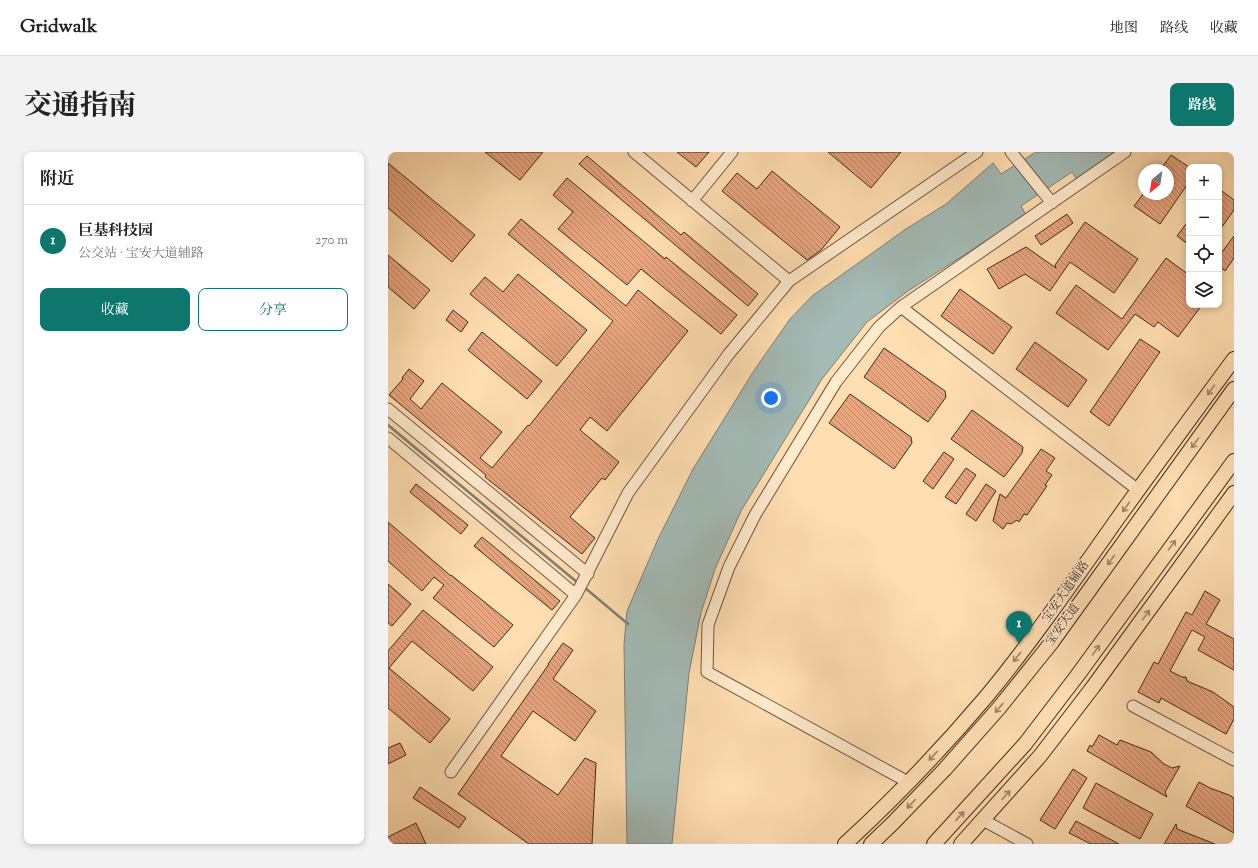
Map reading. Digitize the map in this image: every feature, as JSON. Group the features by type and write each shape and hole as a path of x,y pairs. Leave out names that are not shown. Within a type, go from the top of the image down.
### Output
{"main road":[{"name":"宝安大道辅路","path":"845,844 880,812 972,712 1038,632 1138,490 1234,359"},
{"name":"宝安大道","path":"871,844 945,769 999,708 1052,642 1234,389"},
{"path":"934,844 1025,744 1078,676 1234,461"},
{"path":"961,844 1040,756 1093,688 1234,493"},
{"path":"1052,708 1129,638"},
{"path":"972,712 1052,642"}],"street":[{"path":"634,152 789,281"},
{"path":"692,200 732,152"},
{"path":"450,772 577,593 628,493 728,355 789,281 977,152"},
{"path":"1011,152 1052,203"},
{"path":"908,782 707,672 708,625 729,567 754,515 836,382 879,327 901,308 1125,152"},
{"path":"901,308 1138,490"},
{"path":"388,409 586,577"},
{"path":"388,438 577,593"},
{"path":"1133,706 1234,760"},
{"path":"983,820 1027,844"}],"water":[{"path":"1036,152 1122,152 1078,181 1072,172 1021,206 1026,215 908,291 867,322 822,379 741,511 715,569 701,613 689,673 672,844 627,844 624,644 627,611 658,539 693,469 755,369 790,319 812,296 906,229 946,204 993,163 1001,174"}],"building":[{"path":"485,152 543,152 520,180"},
{"path":"677,152 709,152 696,167"},
{"path":"828,152 901,152 871,188"},
{"path":"1171,155 1186,165 1186,186 1160,224 1134,206 1139,200 1174,200 1174,164 1164,164"},
{"path":"587,156 681,235 684,232 758,294 748,306 579,164"},
{"path":"388,163 475,235 452,262 388,208"},
{"path":"772,171 840,227 821,250 807,260 722,191 737,173 757,189"},
{"path":"567,178 665,259 666,257 737,315 721,334 641,269 627,285 558,229 573,212 553,195"},
{"path":"1222,191 1234,200 1234,210 1222,227"},
{"path":"1067,214 1073,223 1041,245 1035,236"},
{"path":"521,219 626,306 638,290 688,331 607,431 590,417 580,430 619,462 605,480 602,478 570,517 595,538 582,554 485,477 486,475 389,395 403,379 402,378 409,369 424,381 410,399 421,409 442,383 502,432 480,458 492,468 528,425 529,426 613,321 508,234"},
{"path":"1085,222 1138,259 1114,293 1070,262 1050,291 1025,274 999,289 987,269 1026,247 1056,268 1055,265"},
{"path":"1186,224 1186,243 1177,236"},
{"path":"1234,236 1234,258 1225,271 1222,268 1222,252"},
{"path":"388,255 430,290 414,309 388,287"},
{"path":"1166,258 1186,273 1186,308 1200,308 1178,337 1158,322 1154,327 1135,314 1108,350 1056,313 1076,285 1122,319"},
{"path":"518,274 587,330 557,366 470,294 485,277 503,292"},
{"path":"960,289 1012,327 993,354 941,316"},
{"path":"453,310 468,322 461,332 446,320"},
{"path":"482,332 542,381 527,399 468,350"},
{"path":"1140,339 1160,352 1109,426 1090,412"},
{"path":"1035,342 1087,380 1068,407 1016,369"},
{"path":"884,348 945,391 946,397 928,422 864,377"},
{"path":"850,394 911,437 912,443 894,469 829,423"},
{"path":"972,410 1023,447 1022,453 1004,477 951,439"},
{"path":"1041,449 1055,458 1046,471 1052,475 1045,485 1047,486 1027,515 1024,514 1019,522 1017,520 1011,524 1007,523 1003,529 993,521 1000,494 1006,498"},
{"path":"944,452 954,459 933,489 923,481"},
{"path":"966,468 976,475 956,504 945,497"},
{"path":"416,484 468,525 461,534 410,492"},
{"path":"986,484 996,491 976,521 966,514"},
{"path":"388,522 451,576 513,625 494,647 433,598 444,585 434,577 422,591 388,561"},
{"path":"482,537 560,601 552,610 474,546"},
{"path":"388,584 411,604 392,626 388,623"},
{"path":"1205,591 1220,600 1206,624 1234,639 1234,670 1198,650 1205,637 1192,630 1170,671 1182,677 1186,677 1187,681 1213,692 1234,707 1234,719 1226,734 1161,698 1159,703 1138,692 1154,662 1158,664 1186,612 1192,615"},
{"path":"423,610 493,667 473,691 412,641 389,668 450,719 430,743 388,708 388,651"},
{"path":"563,643 573,650 553,679 596,711 575,741 533,711 501,756 558,795 585,758 596,763 592,844 529,844 458,794"},
{"path":"1099,735 1117,745 1120,740 1151,752 1164,764 1172,768 1180,766 1165,792 1167,797 1087,751 1090,745 1092,747"},
{"path":"400,743 406,755 388,764 388,748"},
{"path":"1073,769 1087,778 1055,829 1040,820"},
{"path":"1199,782 1234,798 1234,833 1186,806"},
{"path":"1096,783 1153,814 1140,839 1083,808"},
{"path":"420,787 466,818 459,828 413,798"},
{"path":"1076,821 1119,844 1091,844 1069,833"},
{"path":"416,823 426,844 388,844 388,837"},
{"path":"1176,824 1177,829 1215,844 1164,844"}],"waterway":[{"path":"388,425 578,583"},
{"path":"584,587 628,624"}],"place":[{"name":"巨基科技园","path":"1019,644"}]}
